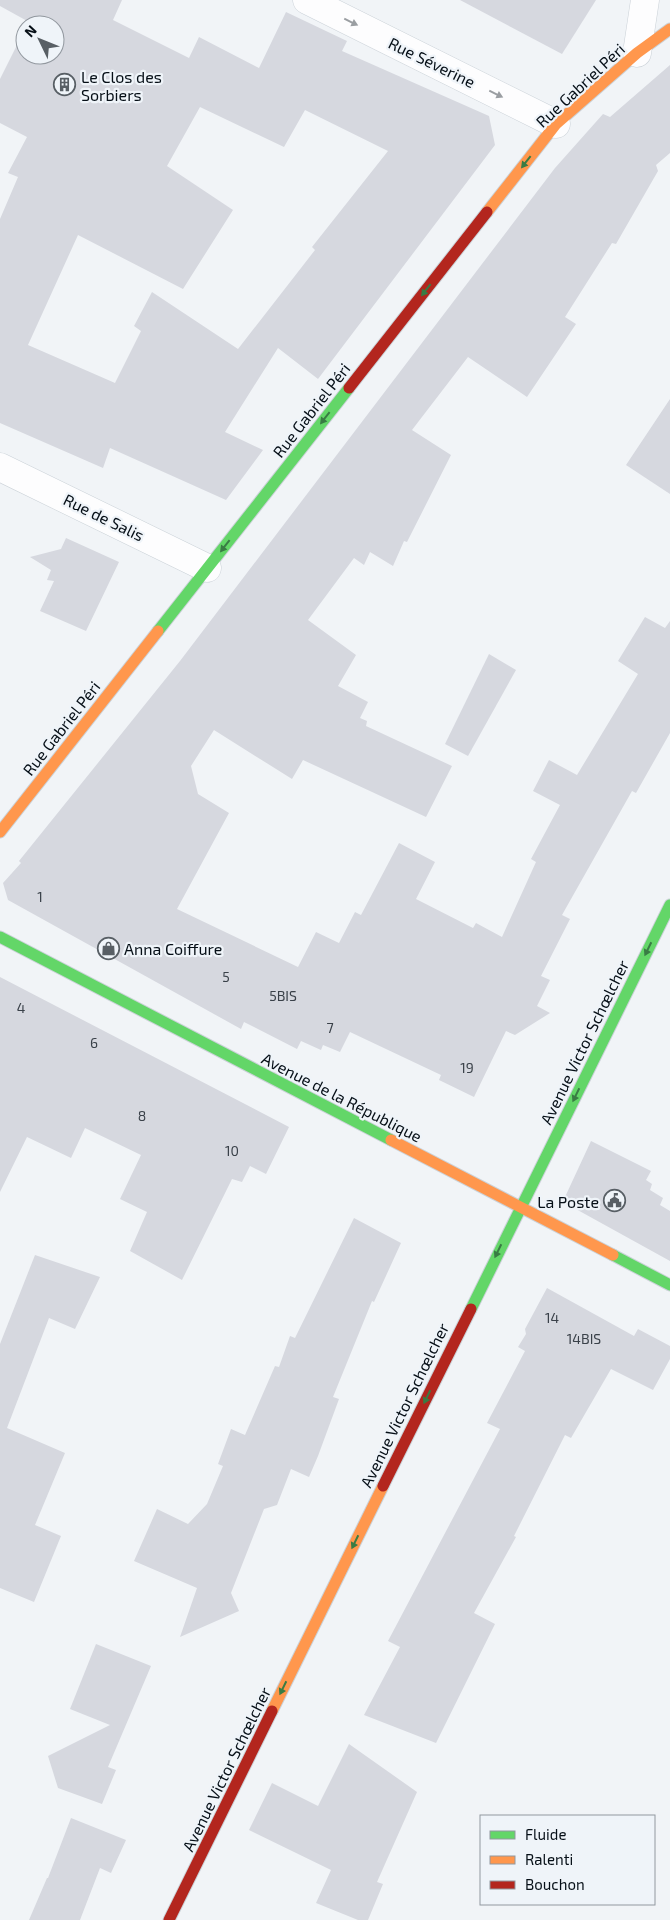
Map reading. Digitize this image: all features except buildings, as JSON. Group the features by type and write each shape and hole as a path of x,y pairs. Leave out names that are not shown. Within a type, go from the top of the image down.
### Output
{"street":[{"name":"Rue Séverine","path":"307,0 556,124"},
{"path":"638,53 645,0"},
{"name":"Rue Gabriel Péri","path":"0,832 556,124 638,53 670,29"},
{"name":"Rue de Salis","path":"0,466 208,568"},
{"name":"Avenue Victor Schœlcher","path":"170,1920 670,906"},
{"name":"Avenue de la République","path":"0,937 670,1285"}],"traffic: fast":[{"path":"158,631 349,388"},
{"path":"471,1309 670,905"},
{"path":"0,937 391,1140"},
{"path":"613,1255 670,1285"}],"traffic: slow":[{"path":"487,212 556,124 637,53 670,29"},
{"path":"0,832 158,631"},
{"path":"391,1140 613,1255"},
{"path":"272,1711 383,1486"}],"traffic: jam":[{"path":"349,388 487,212"},
{"path":"383,1486 471,1309"},
{"path":"169,1920 272,1711"}],"place":[{"name":"Le Clos des Sorbiers","path":"65,85"},
{"name":"Anna Coiffure","path":"108,948"},
{"name":"La Poste","path":"615,1201"}]}
